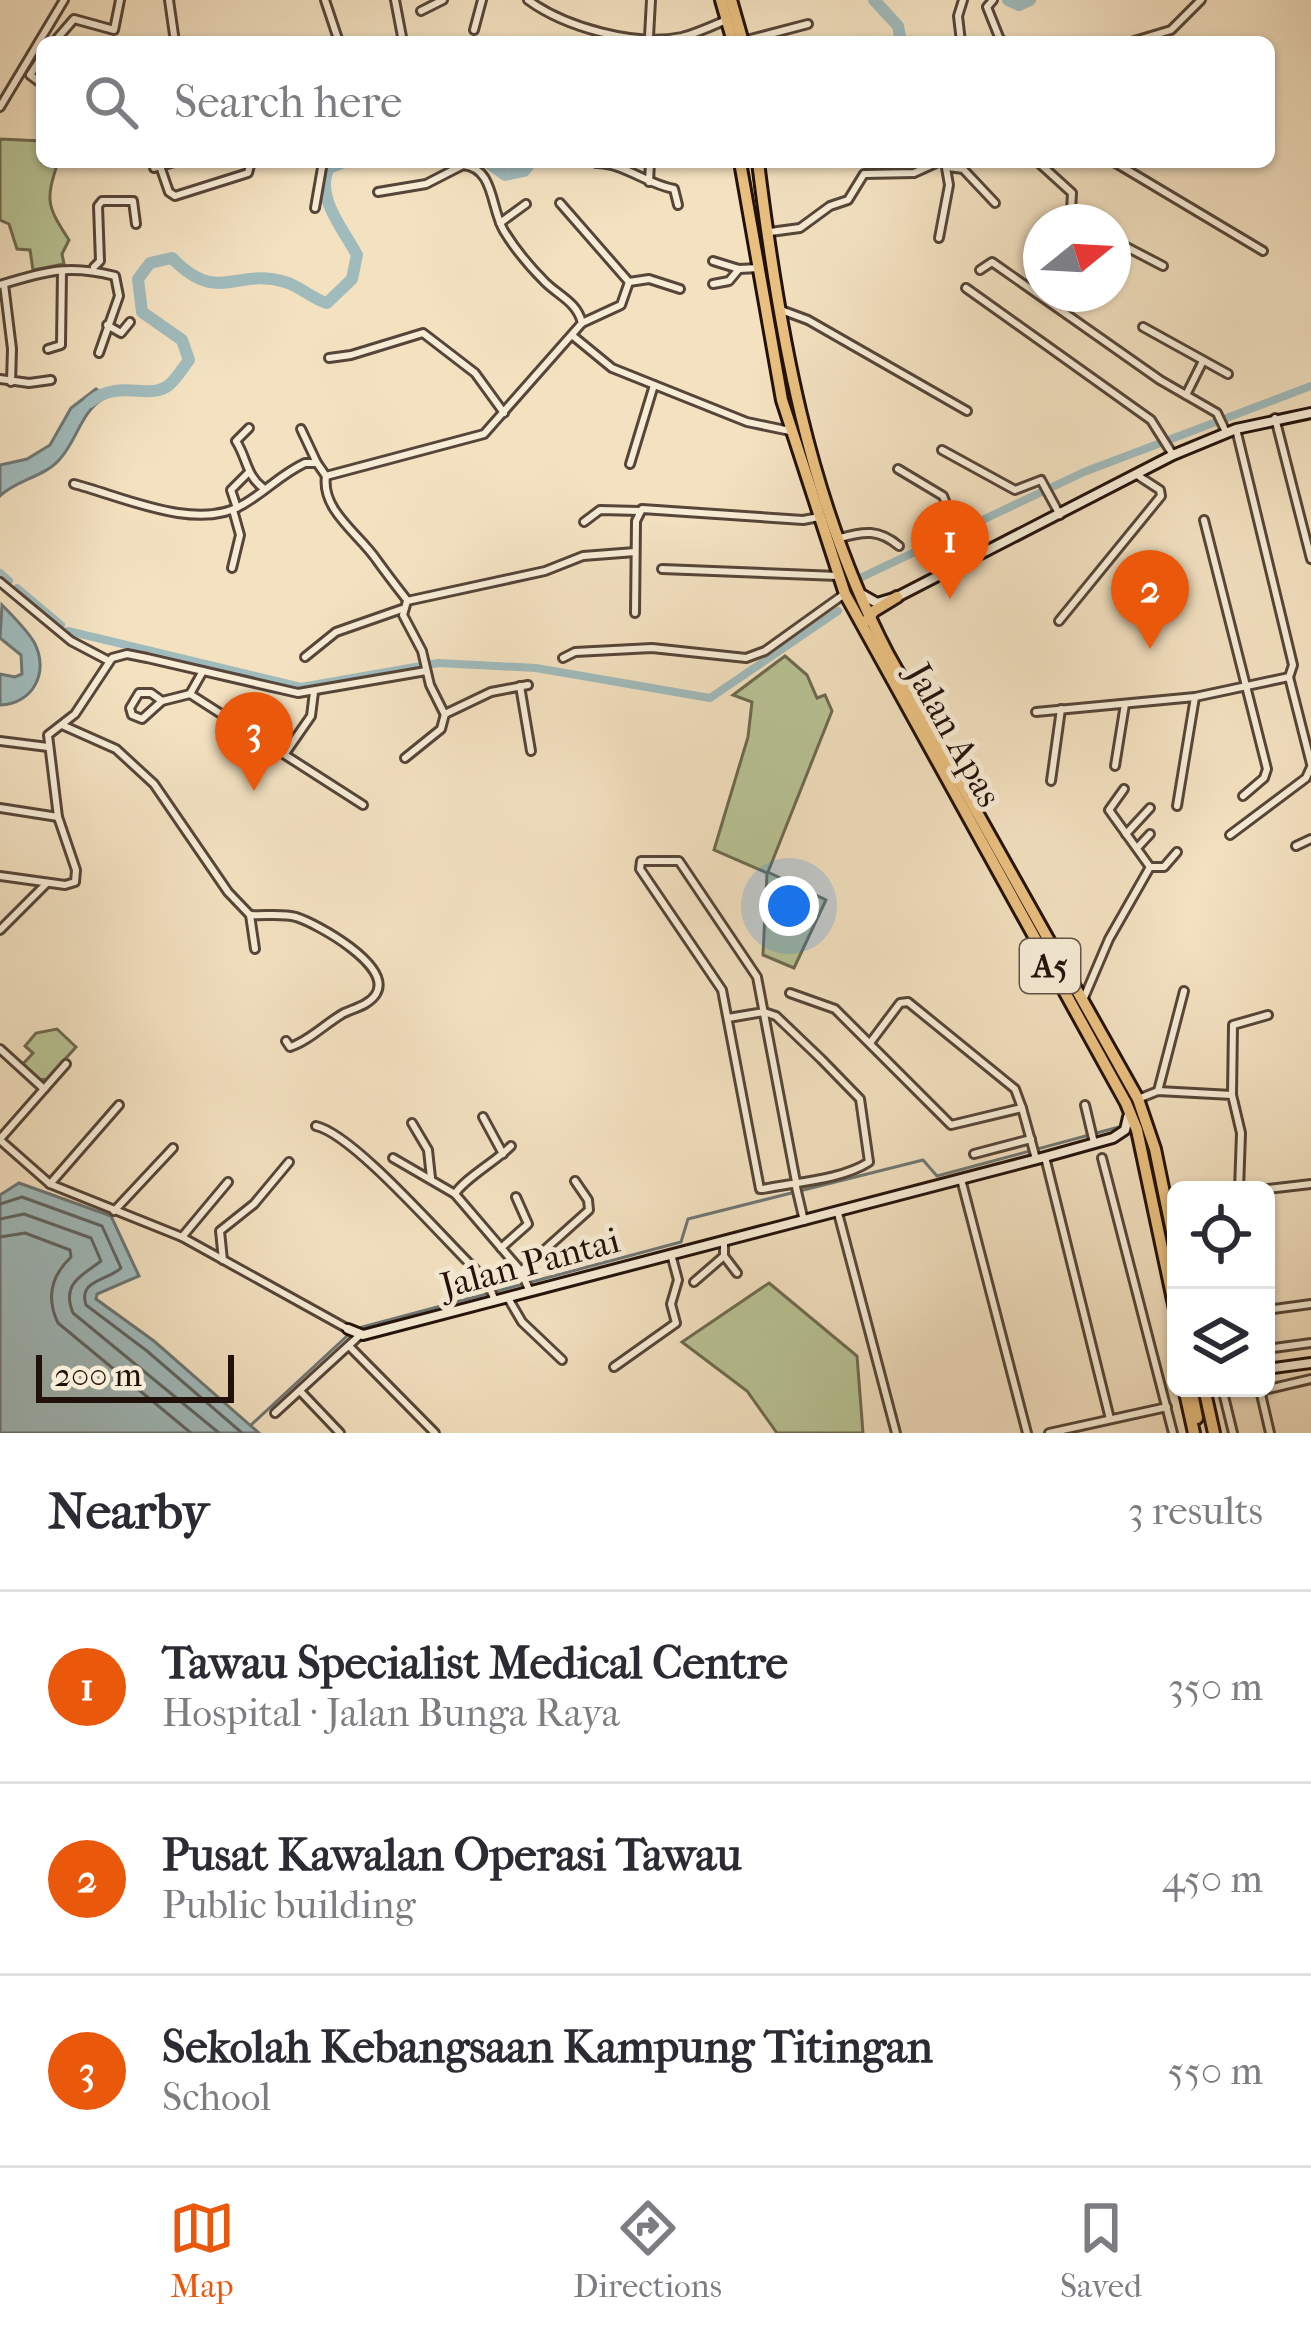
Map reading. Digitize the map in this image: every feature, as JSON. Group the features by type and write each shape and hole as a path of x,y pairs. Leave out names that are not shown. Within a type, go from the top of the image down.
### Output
{"highway":[{"path":"727,0 731,36"},
{"path":"727,0 741,36"},
{"name":"Jalan Apas","path":"741,168 790,431 838,576 867,639 1132,1101 1171,1289"},
{"path":"748,207 750,177 757,168"},
{"name":"Jalan Apas","path":"759,168 794,397 855,584 1083,1000 1155,1149 1167,1207"},
{"path":"806,477 814,476 807,440"},
{"path":"867,639 869,616 902,594"},
{"path":"1189,1397 1197,1433"},
{"path":"1206,1397 1214,1433"},
{"path":"1208,1408 1214,1397"}],"street":[{"path":"42,36 64,0"},
{"path":"59,36 74,19 114,30 120,0"},
{"path":"169,0 174,36"},
{"path":"325,0 337,36"},
{"path":"395,0 402,36"},
{"path":"421,11 443,0"},
{"path":"474,30 482,0"},
{"path":"528,0 573,25 621,36"},
{"path":"649,36 651,0"},
{"path":"960,36 958,16 963,0"},
{"path":"993,0 987,7 999,36"},
{"path":"1151,36 1171,30 1202,0"},
{"path":"686,36 726,20"},
{"path":"762,36 808,24"},
{"path":"0,106 36,46"},
{"path":"157,168 169,192 176,196 248,173 249,168"},
{"path":"315,208 322,168"},
{"path":"378,193 427,184 453,168"},
{"path":"474,168 487,181 500,223 533,269 574,306 582,322"},
{"path":"622,168 674,188 678,206"},
{"path":"649,182 650,168"},
{"path":"766,232 809,224 856,193 865,174 931,168"},
{"path":"939,238 949,185 945,168"},
{"path":"959,168 995,203"},
{"path":"1045,168 1072,193 1071,204"},
{"path":"1124,168 1263,251"},
{"path":"94,268 100,261 98,206 102,201 134,202 136,224"},
{"path":"560,203 629,282"},
{"path":"500,223 526,204"},
{"path":"1131,249 1163,266"},
{"path":"713,261 739,269 759,268"},
{"path":"980,270 992,262 1217,413 1228,428 1293,665 1289,677 1311,766 1306,778 1230,836"},
{"path":"11,382 12,349 2,285 94,268 118,280 119,296 99,353"},
{"path":"713,284 729,281 739,269"},
{"path":"48,349 62,345 62,271"},
{"path":"629,282 649,279 680,289"},
{"path":"326,476 475,438 493,428 582,322 621,304 629,282"},
{"path":"966,288 1151,420 1173,455"},
{"path":"778,310 808,320 968,411"},
{"path":"107,325 122,332 130,322"},
{"path":"1143,327 1228,374"},
{"path":"329,358 423,333 475,373 504,413"},
{"path":"573,337 605,364 756,425 790,431"},
{"path":"1186,395 1202,363"},
{"path":"0,380 51,380"},
{"path":"630,464 654,385"},
{"path":"855,584 869,601 902,594 1228,428 1311,412"},
{"path":"1275,418 1311,559"},
{"path":"249,428 236,441 248,473 263,488"},
{"path":"302,429 326,476 328,495 349,531 375,556 405,605 445,714 441,729 405,758"},
{"path":"942,450 1015,490 1041,480 1060,516"},
{"path":"74,484 152,509 208,513 235,509 298,466 317,463"},
{"path":"898,470 943,496 969,560"},
{"path":"232,568 240,535 232,487 248,473"},
{"path":"1059,621 1161,496 1160,490 1136,474"},
{"path":"584,522 600,510 646,508 803,520 819,517"},
{"path":"634,613 639,511"},
{"path":"1204,520 1267,774 1243,796"},
{"path":"840,538 872,532 885,534 899,546"},
{"path":"304,657 336,632 405,605 545,571 576,558 635,552"},
{"path":"662,569 838,576"},
{"path":"0,583 71,641 109,661"},
{"path":"563,658 574,652 652,648 746,658 765,651 845,593"},
{"path":"889,653 879,616 902,594"},
{"path":"0,876 72,884 77,877 58,817 48,735 98,685 109,661 128,654 298,693 426,670"},
{"path":"190,694 203,671"},
{"path":"1036,712 1195,698 1289,677"},
{"path":"445,714 483,695 524,686 531,751"},
{"path":"285,753 311,716 314,692"},
{"path":"162,701 151,693 139,694 130,708 132,715 142,719 162,701 190,694 363,805"},
{"path":"1177,806 1195,698"},
{"path":"1115,766 1125,704"},
{"path":"1051,781 1061,709"},
{"path":"62,725 97,738 154,784 220,881 250,915 255,949"},
{"path":"0,741 49,747"},
{"path":"1124,789 1109,807 1150,867"},
{"path":"0,808 58,817"},
{"path":"1126,834 1150,808"},
{"path":"1138,847 1150,834"},
{"path":"1296,846 1311,839"},
{"path":"1150,867 1164,867 1177,852"},
{"path":"728,1018 764,1012 787,1026 854,1093 862,1107 869,1162 796,1184 759,1186 722,990 640,869 641,861 673,860 683,865 752,967 764,1012 796,1184 804,1221"},
{"path":"1083,1000 1108,939 1150,867"},
{"path":"0,930 46,883"},
{"path":"250,915 297,917 328,932 366,960 378,980 376,993 366,1003 318,1028 296,1046 286,1041"},
{"path":"1158,1091 1184,991"},
{"path":"790,992 835,1010 951,1125 1022,1108"},
{"path":"870,1043 900,1003 908,1002 1015,1089 1039,1157 1110,1419"},
{"path":"1239,1181 1241,1133 1232,1095 1233,1025 1268,1015"},
{"path":"0,1049 44,1089"},
{"path":"66,1064 0,1140 50,1184 182,1237 355,1333 350,1347 274,1413"},
{"path":"1113,1138 1128,1124 1132,1101 1158,1091 1232,1095"},
{"path":"50,1184 119,1106"},
{"path":"1084,1106 1093,1137"},
{"path":"483,1117 503,1154"},
{"path":"412,1123 428,1150 431,1178"},
{"path":"316,1126 362,1156 493,1295"},
{"name":"Jalan Pantai","path":"355,1333 493,1295 508,1298 838,1213 1039,1157 1093,1137 1113,1138"},
{"path":"1113,1138 1131,1141 1143,1155"},
{"path":"974,1154 1031,1142"},
{"path":"455,1193 511,1146"},
{"path":"114,1211 173,1148"},
{"path":"393,1157 455,1193 523,1274 529,1290"},
{"path":"1102,1158 1173,1433"},
{"path":"224,1261 220,1231 254,1204 289,1162"},
{"path":"962,1179 1027,1433"},
{"path":"523,1274 589,1210 574,1181"},
{"path":"182,1237 228,1182"},
{"path":"1275,1188 1311,1184"},
{"path":"501,1248 529,1221 516,1197"},
{"path":"838,1213 896,1433"},
{"path":"724,1241 724,1256 737,1273"},
{"path":"614,1367 676,1322 671,1304 677,1275 671,1254"},
{"path":"694,1282 724,1256"},
{"path":"508,1298 523,1322 562,1360"},
{"path":"1275,1309 1311,1304"},
{"path":"1275,1348 1311,1343"},
{"path":"350,1347 435,1433"},
{"path":"1275,1368 1311,1363"},
{"path":"1275,1386 1311,1379"},
{"path":"300,1391 340,1433"},
{"path":"1221,1397 1233,1433"},
{"path":"1262,1397 1270,1433"},
{"path":"1049,1433 1167,1407"}],"green space":[{"path":"0,139 36,141 36,168 56,168 50,203 69,240 62,254 64,264 33,270 30,250 17,249 9,224 0,220"},
{"path":"785,656 807,675 817,698 825,695 832,711 768,872 826,900 794,968 763,955 767,873 714,850 748,737 752,702 733,695"},
{"path":"57,1029 76,1047 47,1079 40,1080 23,1064 33,1053 25,1046 36,1033"},
{"path":"769,1283 857,1356 863,1433 777,1433 747,1391 682,1342"}],"water":[{"path":"96,389 106,397 90,410 59,460 0,496 0,465 27,459 50,445 71,408"},
{"path":"2,605 34,642 40,664 29,693 0,705 0,674 22,674 21,655 0,638"},
{"path":"19,1183 111,1216 139,1276 97,1294 96,1299 154,1341 259,1433 0,1433 0,1195"}],"waterway":[{"path":"874,0 898,26 900,36"},
{"path":"1008,0 1019,5 1030,0"},
{"path":"90,402 112,391 161,389 172,383 189,360 182,340 142,312 138,279 150,263 172,258 188,272 215,283 285,282 327,303 352,279 357,255 328,201 325,179 329,168"},
{"path":"495,168 505,175 526,168"},
{"path":"862,577 1084,472 1311,386"},
{"path":"0,573 9,581"},
{"path":"17,588 61,625"},
{"path":"68,631 301,687 438,663 536,668 710,698 838,611"},
{"path":"355,1329 681,1242 688,1219 923,1160 937,1176 1119,1127"},
{"path":"251,1425 347,1336"}],"place":[{"name":"Tawau Specialist Medical Centre","path":"950,599"},
{"name":"Pusat Kawalan Operasi Tawau","path":"1150,649"},
{"name":"Sekolah Kebangsaan Kampung Titingan","path":"254,791"}]}
